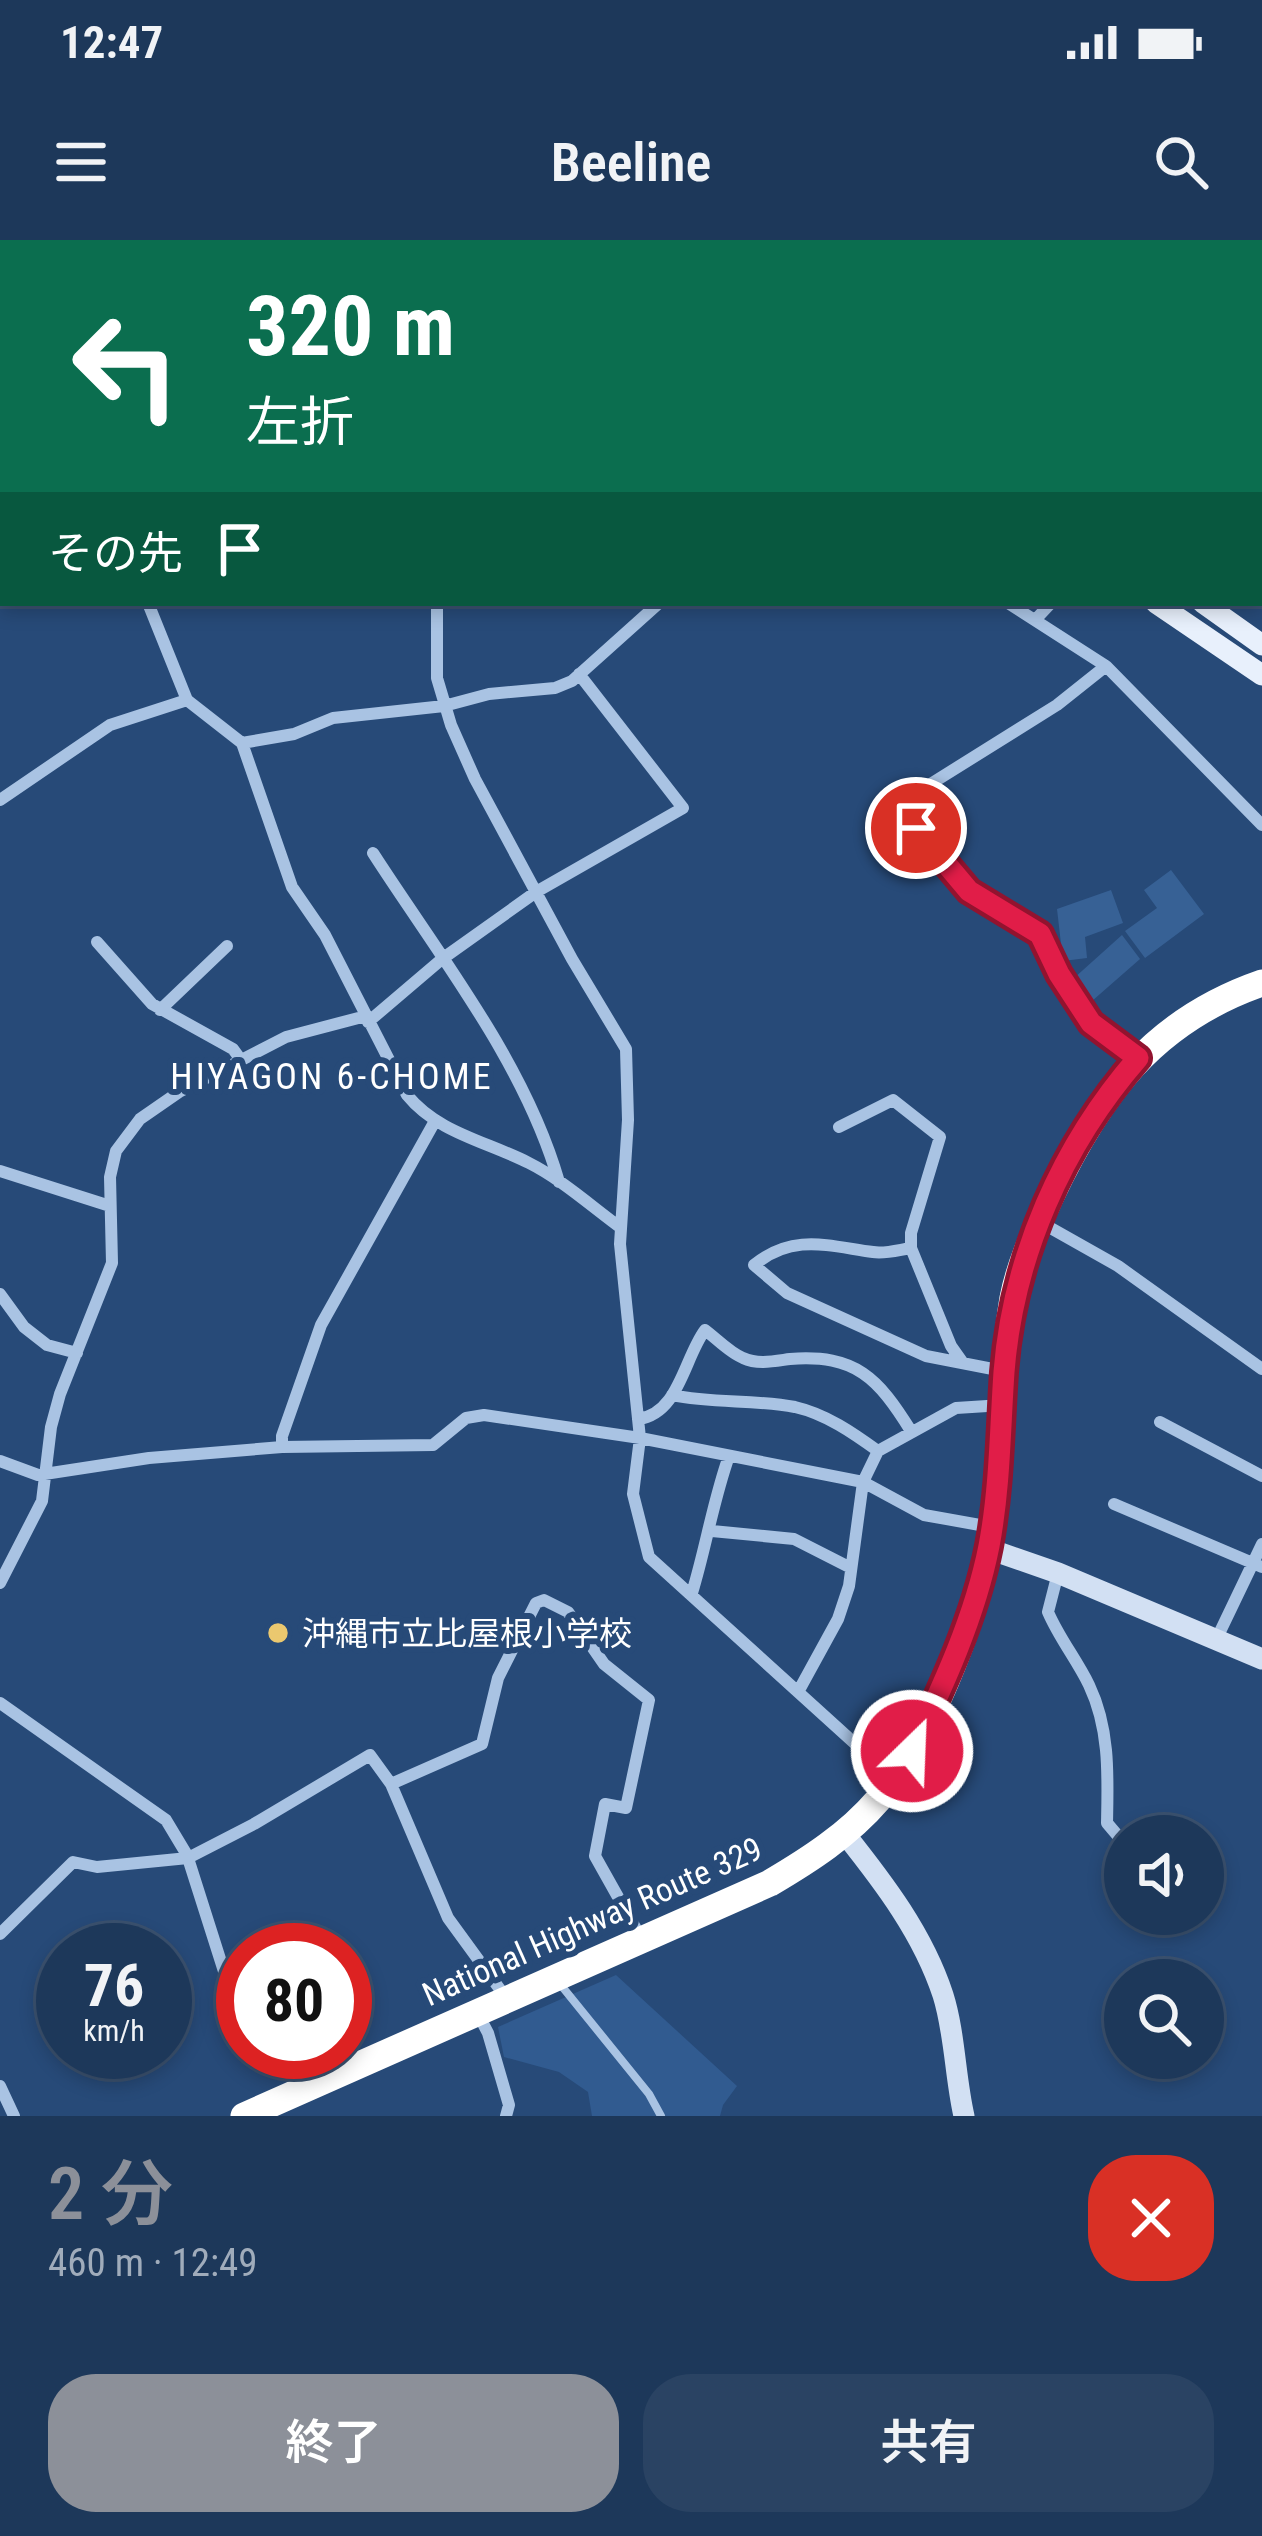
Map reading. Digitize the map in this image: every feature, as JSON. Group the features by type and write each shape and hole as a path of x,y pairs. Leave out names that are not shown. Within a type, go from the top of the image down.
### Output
{"highway":[{"name":"National Highway Route 329","path":"372,2057 770,1883 844,1834 894,1779 912,1751 961,1639 990,1538 1014,1294 1039,1221 1087,1126 1138,1058 1203,1010 1262,983"},
{"name":"National Highway Route 329","path":"250,2114 321,2079"}],"main road":[{"path":"1160,606 1262,675"},
{"path":"1207,606 1262,645"}],"street":[{"path":"149,606 187,700 242,743 292,886 326,935 407,1095 422,1113 531,1164 621,1228"},
{"path":"436,606 437,678 475,779 626,1049 628,1120 621,1228 640,1438 633,1494 649,1557 894,1779"},
{"path":"242,743 294,734 333,718 555,688 579,674 656,606"},
{"path":"1013,606 1106,666 1262,825"},
{"path":"1036,620 1048,606"},
{"path":"1106,666 1057,705 897,805 969,891 1040,934 1091,1023 1138,1058"},
{"path":"0,1583 42,1501 51,1427 112,1263 110,1177 116,1151 140,1119 179,1092 286,1037 367,1019 536,892 683,808 579,674"},
{"path":"0,800 110,725 187,700"},
{"path":"374,854 484,1024 546,1137 559,1184"},
{"path":"97,941 160,1010 233,1048 241,1060"},
{"path":"160,1010 227,946"},
{"path":"839,1126 893,1100 940,1137 911,1247 950,1346 964,1364"},
{"path":"282,1448 282,1436 321,1325 435,1121"},
{"path":"0,1171 110,1206"},
{"path":"1039,1221 1118,1266 1262,1369"},
{"path":"911,1247 878,1253 801,1242 769,1252 754,1265 772,1283 802,1300 926,1356 1004,1371"},
{"path":"0,1294 24,1327 46,1345 77,1353"},
{"path":"638,1419 653,1417 672,1395 705,1330 742,1358 843,1362 873,1378 910,1431"},
{"path":"672,1395 713,1403 798,1408 845,1427 878,1451"},
{"path":"798,1692 838,1619 851,1568 863,1482 878,1451 956,1408 1003,1405"},
{"path":"0,1461 38,1475 149,1458 282,1448 433,1445 466,1418 484,1415 640,1438 863,1482 924,1515 990,1538 1058,1573 1262,1659"},
{"path":"1160,1423 1262,1476"},
{"path":"692,1593 729,1456"},
{"path":"1114,1504 1257,1566"},
{"path":"712,1531 794,1539 851,1568"},
{"path":"1217,1638 1257,1566 1262,1544"},
{"path":"1058,1573 1048,1612 1100,1711 1108,1755 1107,1815"},
{"path":"391,1784 482,1744 498,1678 536,1603 544,1600 568,1612 604,1664 649,1700 626,1808 605,1804 595,1856 642,1939"},
{"path":"0,1703 166,1820 188,1858 216,1946"},
{"path":"0,1934 73,1862 97,1867 188,1858 370,1755 391,1784 448,1918 507,2000"},
{"path":"844,1834 895,1898 931,1966 944,1997 964,2116"},
{"path":"477,2013 488,2033 509,2105 506,2116"},
{"path":"0,2086 14,2116"}],"lane":[{"path":"555,1978 649,2094 661,2116"}],"shaded area":[{"path":"616,1975 737,2086 720,2116 592,2116 588,2092 559,2072 504,2057 498,2027"}],"building":[{"path":"1171,870 1204,914 1145,958 1125,931 1157,908 1144,890"},
{"path":"1111,890 1123,923 1085,937 1087,958 1063,961 1057,909"},
{"path":"1122,935 1140,959 1092,1001 1073,979"}],"place":[{"name":"沖縄市立比屋根小学校","path":"278,1633"}],"district":[{"name":"HIYAGON 6-CHOME","path":"332,1076"}],"route":[{"path":"912,1751 961,1639 988,1549 1001,1450 1004,1371 1024,1256 1087,1126 1138,1058 1091,1023 1040,934 969,891 916,828"}]}
